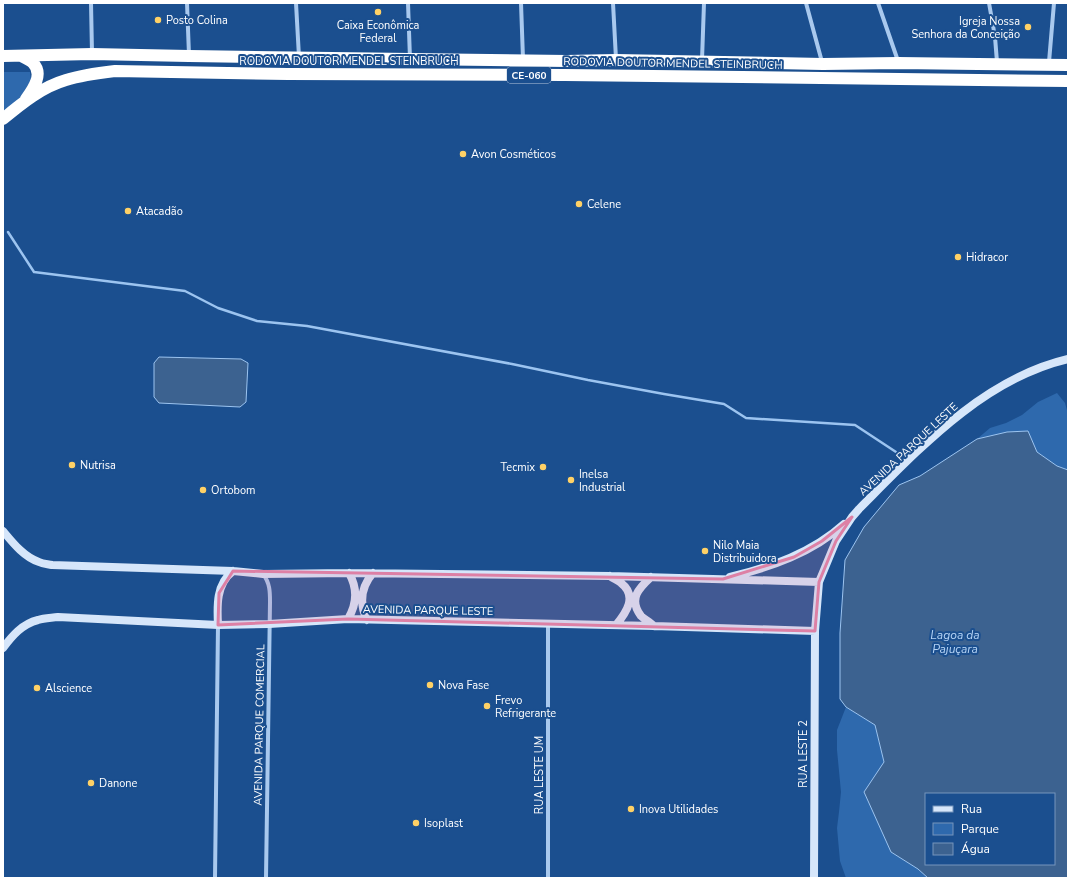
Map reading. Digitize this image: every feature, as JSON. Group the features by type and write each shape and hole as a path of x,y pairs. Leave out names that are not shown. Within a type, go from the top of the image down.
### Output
{"highway":[{"name":"RODOVIA DOUTOR MENDEL STEINBRUCH","path":"3,56 92,54 823,64 1068,64"},
{"path":"21,56 34,64 37,69 37,80 25,101"},
{"name":"RODOVIA DOUTOR MENDEL STEINBRUCH","path":"3,119 25,101 48,87 64,80 95,73 115,72 565,75 1068,81"}],"street":[{"path":"90,3 92,54"},
{"path":"187,3 190,56"},
{"path":"296,3 300,57"},
{"path":"408,3 410,59"},
{"path":"522,3 523,60"},
{"path":"613,3 616,60"},
{"path":"702,62 704,3"},
{"path":"806,3 823,64"},
{"path":"878,3 898,63"},
{"path":"989,3 995,37 997,64"},
{"path":"1049,64 1054,3"},
{"name":"AVENIDA PARQUE LESTE","path":"3,648 10,638 21,628 37,620 58,617 218,625 269,624 348,619 815,631 819,582 836,541 852,517 927,443 975,403 1006,383 1041,367 1068,359"},
{"path":"723,579 751,572 794,557 822,541 852,517"},
{"path":"3,531 25,555 39,562 52,565 233,571 263,574 373,573 610,576 819,582"},
{"path":"215,878 218,605 219,593 223,583 228,575 233,571"},
{"path":"348,619 354,608 356,596 354,584 349,573"},
{"path":"367,620 363,609 362,598 366,582 373,573"},
{"name":"AVENIDA PARQUE COMERCIAL","path":"263,574 267,579 269,586 270,602 266,878"},
{"path":"610,576 625,586 630,599 626,613 616,625"},
{"path":"651,577 638,590 636,603 641,616 654,626"},
{"name":"RUA LESTE UM","path":"548,624 548,878"},
{"name":"RUA LESTE 2","path":"814,878 815,631"}],"highlighted area":[{"path":"852,517 836,541 819,582 815,631 348,619 218,625 219,593 233,571 723,579 794,557 822,541"}],"green space":[{"path":"3,72 30,72 31,80 18,101 3,112"},
{"path":"1057,393 1065,403 1068,414 1068,470 1057,466 1037,452 977,439 990,428 1006,423 1022,415 1038,402"},
{"path":"846,707 875,725 884,762 891,852 918,869 928,878 846,878 840,861 837,828 841,792 837,750 837,730"}],"water":[{"path":"159,357 241,359 248,363 246,402 240,407 159,403 154,397 154,363"},
{"name":"Lagoa da Pajuçara","path":"1028,431 1037,452 1057,466 1068,470 1068,878 928,878 918,869 891,852 864,792 884,762 875,725 846,707 840,699 840,633 845,560 864,527 899,485 920,476 977,439 1007,432"}],"waterway":[{"path":"8,232 34,272 185,291 218,308 257,321 307,326 512,364 588,380 724,404 746,418 855,425 896,452"}],"place":[{"name":"Caixa Econômica Federal","path":"378,12"},
{"name":"Posto Colina","path":"158,20"},
{"name":"Igreja Nossa Senhora da Conceição","path":"1028,27"},
{"name":"Avon Cosméticos","path":"463,154"},
{"name":"Celene","path":"579,204"},
{"name":"Atacadão","path":"128,211"},
{"name":"Hidracor","path":"958,257"},
{"name":"Nutrisa","path":"72,465"},
{"name":"Tecmix","path":"543,467"},
{"name":"Inelsa Industrial","path":"571,480"},
{"name":"Ortobom","path":"203,490"},
{"name":"Nilo Maia Distribuidora","path":"705,551"},
{"name":"Nova Fase","path":"430,685"},
{"name":"Alscience","path":"37,688"},
{"name":"Frevo Refrigerante","path":"487,706"},
{"name":"Danone","path":"91,783"},
{"name":"Inova Utilidades","path":"631,809"},
{"name":"Isoplast","path":"416,823"}]}
